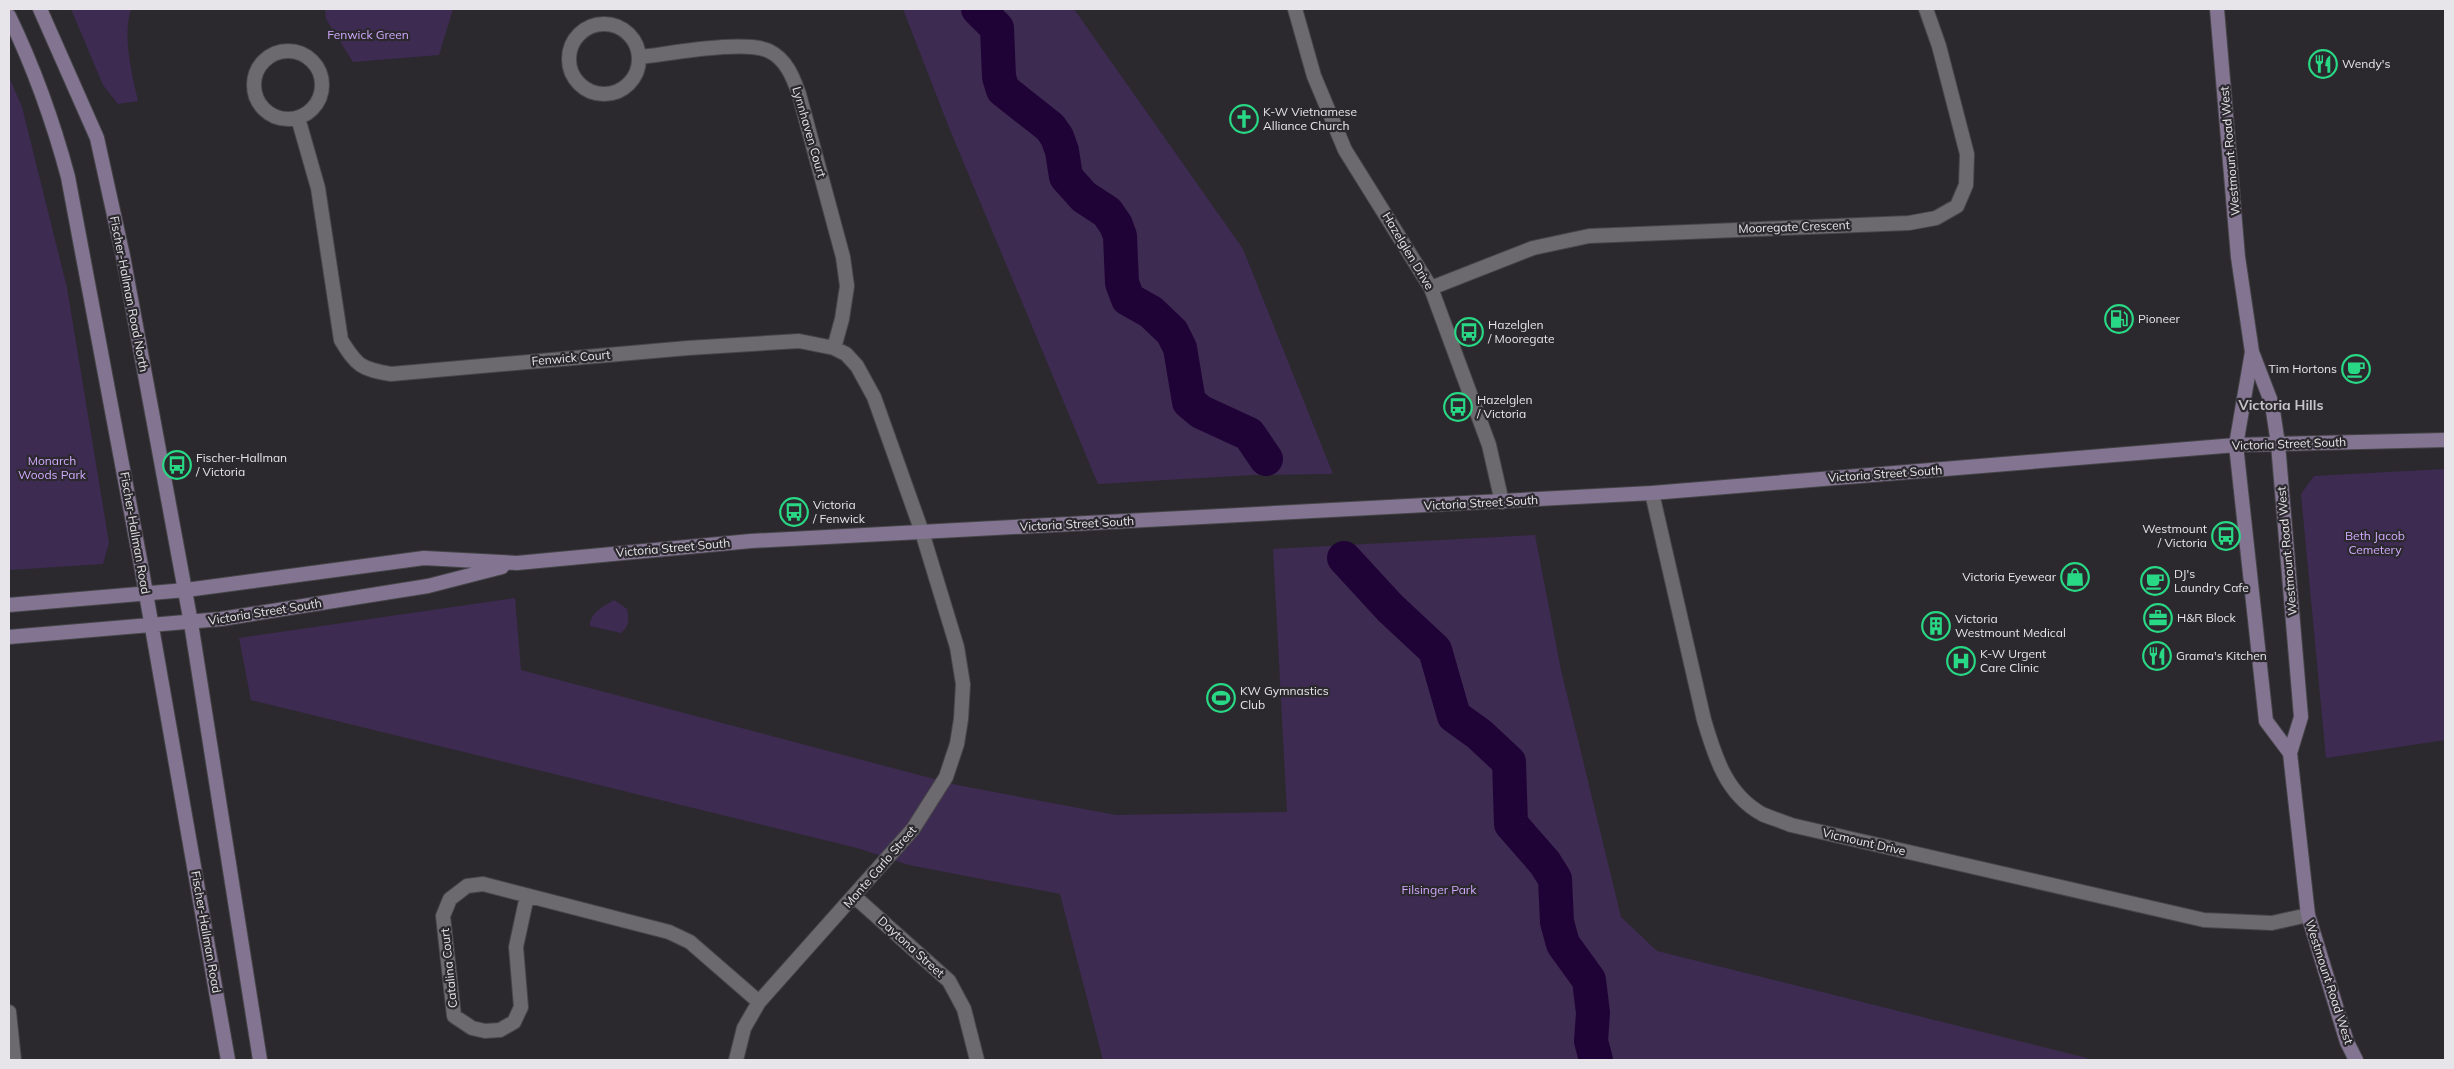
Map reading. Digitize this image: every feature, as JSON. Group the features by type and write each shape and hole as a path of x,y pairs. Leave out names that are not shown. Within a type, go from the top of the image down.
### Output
{"main road":[{"name":"Fischer-Hallman Road North","path":"40,9 97,138 125,266 186,590"},
{"name":"Westmount Road West","path":"2217,9 2238,256 2252,352 2272,404 2278,444 2301,717 2290,753 2308,915 2347,1042 2356,1060"},
{"name":"Fischer-Hallman Road","path":"9,16 24,48 54,124 68,177 146,594 228,1060"},
{"name":"Westmount Road West","path":"2252,352 2236,445 2266,721 2290,753"},
{"name":"Victoria Street South","path":"9,605 186,590 424,558 517,563 751,541 1502,502 1652,492 2236,445 2445,440"},
{"name":"Victoria Street South","path":"9,637 191,623 428,586 517,563"},
{"path":"186,590 260,1060"}],"street":[{"name":"Hazelglen Drive","path":"1295,9 1314,76 1345,150 1431,288 1489,445 1502,502"},
{"name":"Mooregate Crescent","path":"1431,288 1533,248 1588,236 1909,223 1936,218 1957,206 1966,185 1967,154 1939,46 1926,9"},
{"path":"607,23 619,26 627,31 635,41 640,57 634,79 620,91 613,93 601,94 585,89 573,78 569,68 569,51 574,39 586,28 596,24 607,23"},
{"name":"Lynnhaven Court","path":"640,57 741,46 760,47 771,52 791,73 799,94 844,266 847,286 842,318 834,348"},
{"path":"293,51 307,57 320,72 323,84 320,100 313,109 298,118 287,120 274,116 261,105 255,94 257,72 270,57 281,52 293,51"},
{"name":"Fenwick Court","path":"298,118 318,188 341,340 351,356 367,370 391,374 688,348 799,341 834,348 846,354 857,366 874,397 922,532"},
{"name":"Vicmount Drive","path":"1652,492 1704,720 1715,756 1727,781 1743,800 1762,814 1791,825 2204,920 2272,923 2308,915"},
{"name":"Monte Carlo Street","path":"736,1060 744,1028 759,1002 914,829 946,777 957,744 963,684 957,647 922,532"},
{"name":"Catalina Court","path":"527,896 516,947 521,1007 514,1022 500,1030 485,1031 472,1028 454,1016 443,916 450,898 467,886 483,884 669,932 690,942 759,1002"},
{"name":"Daytona Street","path":"855,897 949,981 964,1008 977,1060"},
{"path":"9,1012 14,1060"}],"green space":[{"path":"71,9 131,9 127,31 131,67 138,101 118,104 103,85"},
{"name":"Fenwick Green","path":"325,9 453,9 439,55 353,62 326,19"},
{"path":"903,9 1074,9 1243,249 1333,474 1252,475 1098,484 950,130"},
{"name":"Monarch Woods Park","path":"9,77 22,107 67,288 109,543 103,564 9,570"},
{"name":"Beth Jacob Cemetery","path":"2445,469 2445,740 2326,758 2301,494 2314,476"},
{"name":"Filsinger Park","path":"1535,535 1561,670 1621,917 1657,951 2087,1058 2087,1060 1103,1060 1060,894 909,865 857,848 251,700 239,638 515,598 521,670 957,785 1116,815 1287,812 1273,549"},
{"path":"614,600 627,609 628,622 626,628 621,633 590,626 595,613"}],"waterway":[{"path":"978,9 997,28 999,77 1003,90 1050,127 1057,137 1062,151 1066,177 1084,197 1107,212 1116,225 1120,236 1122,283 1128,299 1151,312 1172,332 1180,348 1189,402 1201,412 1249,434 1266,459"},
{"path":"1344,558 1390,608 1435,650 1454,716 1479,734 1509,762 1511,824 1545,863 1555,879 1557,922 1563,944 1589,980 1593,1013 1591,1041 1596,1060"}],"place":[{"name":"Wendy's","path":"2323,64"},
{"name":"K-W Vietnamese Alliance Church","path":"1244,119"},
{"name":"Pioneer","path":"2119,319"},
{"name":"Hazelglen / Mooregate","path":"1469,332"},
{"name":"Tim Hortons","path":"2356,369"},
{"name":"Hazelglen / Victoria","path":"1458,407"},
{"name":"Fischer-Hallman / Victoria","path":"177,465"},
{"name":"Victoria / Fenwick","path":"794,512"},
{"name":"Westmount / Victoria","path":"2226,536"},
{"name":"Victoria Eyewear","path":"2075,577"},
{"name":"DJ's Laundry Cafe","path":"2155,581"},
{"name":"H&R Block","path":"2158,618"},
{"name":"Victoria Westmount Medical","path":"1936,626"},
{"name":"Grama's Kitchen","path":"2157,656"},
{"name":"K-W Urgent Care Clinic","path":"1961,661"},
{"name":"KW Gymnastics Club","path":"1221,698"}],"district":[{"name":"Victoria Hills","path":"2281,405"}]}
